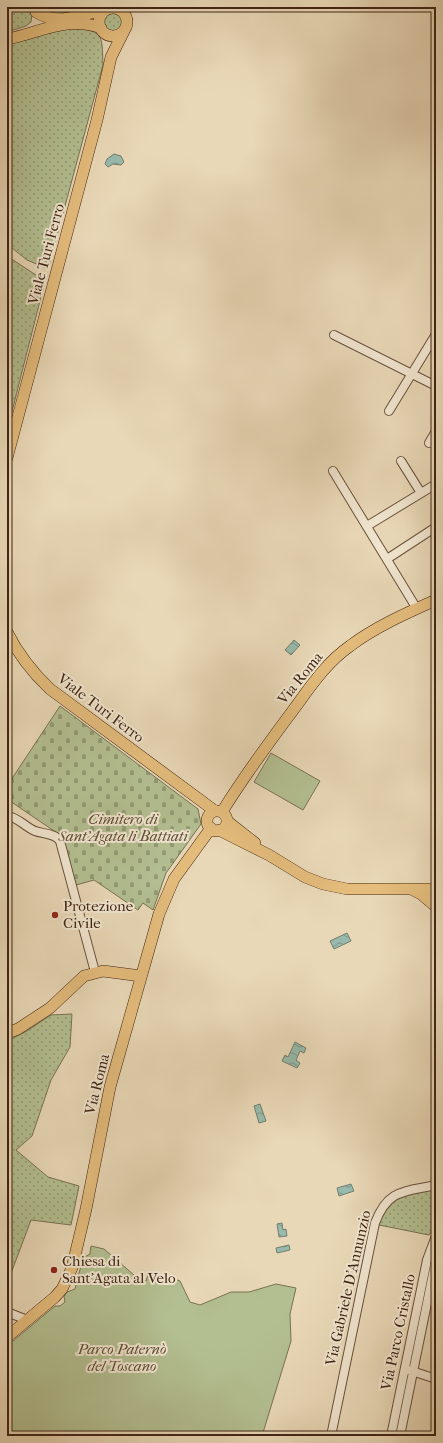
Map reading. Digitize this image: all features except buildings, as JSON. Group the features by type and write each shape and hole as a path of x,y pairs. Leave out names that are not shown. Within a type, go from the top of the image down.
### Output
{"main road":[{"path":"34,9 47,18 56,20 114,8 123,12 127,22 111,57"},
{"path":"7,38 33,25 36,18 34,9"},
{"path":"104,11 100,20 103,31 109,40 111,57"},
{"path":"7,38 68,23 80,23 116,36 124,31"},
{"name":"Viale Turi Ferro","path":"7,458 97,120 111,57"},
{"name":"Via Roma","path":"7,1337 55,1297 62,1288 74,1262 110,1087 161,907 169,888 179,871 217,820 266,747 312,683 334,659 349,646 364,637 436,600"},
{"name":"Viale Turi Ferro","path":"7,632 29,668 50,689 192,794 217,820 305,877 323,884 347,889 426,889 436,891"},
{"path":"412,890 425,896 435,904"},
{"path":"7,1033 18,1029 50,1008 77,980 95,972 109,972 141,976"}],"street":[{"path":"389,411 436,334"},
{"path":"334,335 436,386"},
{"path":"429,443 436,431"},
{"path":"401,461 421,493"},
{"path":"333,471 416,609"},
{"path":"367,526 436,484"},
{"path":"387,559 436,527"},
{"path":"7,816 14,817 25,826 36,831 53,835 59,839 95,972"},
{"name":"Via Gabriele D'Annunzio","path":"331,1436 375,1223 380,1208 391,1197 399,1193 436,1185"},
{"name":"Via Parco Cristallo","path":"400,1436 427,1260 436,1236"},
{"name":"Via Parco Cristallo","path":"391,1436 436,1259"},
{"path":"7,1312 27,1320"},
{"path":"409,1370 436,1379"}],"green space":[{"path":"7,7 27,7 32,14 31,22 26,26 7,32"},
{"path":"39,7 89,7 70,13 57,14 50,13"},
{"path":"113,12 120,15 123,22 120,29 113,32 106,29 103,22 106,15"},
{"path":"70,26 89,30 98,35 102,46 103,65 48,269 27,260 7,244 7,44"},
{"path":"7,256 45,281 7,431"},
{"name":"Cimitero di Sant'Agata li Battiati","path":"60,706 198,809 201,824 166,873 153,910 143,903 138,910 94,880 76,885 63,837 7,799 7,786"},
{"path":"271,753 320,781 303,810 254,782"},
{"path":"72,1014 70,1047 51,1080 32,1136 16,1150 48,1177 79,1186 71,1225 31,1220 7,1284 7,1041 25,1032 51,1015"},
{"path":"436,1188 436,1223 429,1235 379,1225 385,1207 398,1196"},
{"name":"Parco Paternò del Toscano","path":"91,1246 104,1249 142,1282 146,1281 148,1275 164,1275 180,1281 190,1302 200,1305 231,1292 249,1292 276,1284 296,1288 290,1314 291,1341 262,1436 7,1436 7,1346 55,1306 60,1306 65,1302 64,1296 67,1292 75,1289 83,1258 90,1254"}],"water":[{"path":"114,154 121,156 124,162 121,165 113,164 108,167 105,164 107,159"},
{"path":"294,640 300,645 291,655 285,650"},
{"path":"347,933 351,941 334,949 330,941"},
{"path":"295,1042 306,1048 304,1053 300,1051 296,1060 300,1063 297,1068 282,1061 285,1055 288,1057"},
{"path":"260,1104 266,1121 259,1123 254,1106"},
{"path":"351,1184 354,1191 339,1196 337,1188"},
{"path":"282,1223 283,1230 286,1229 287,1236 279,1237 277,1224"},
{"path":"289,1245 290,1250 277,1253 276,1248"}],"place":[{"name":"Protezione Civile","path":"55,915"},
{"name":"Chiesa di Sant'Agata al Velo","path":"54,1270"}]}
